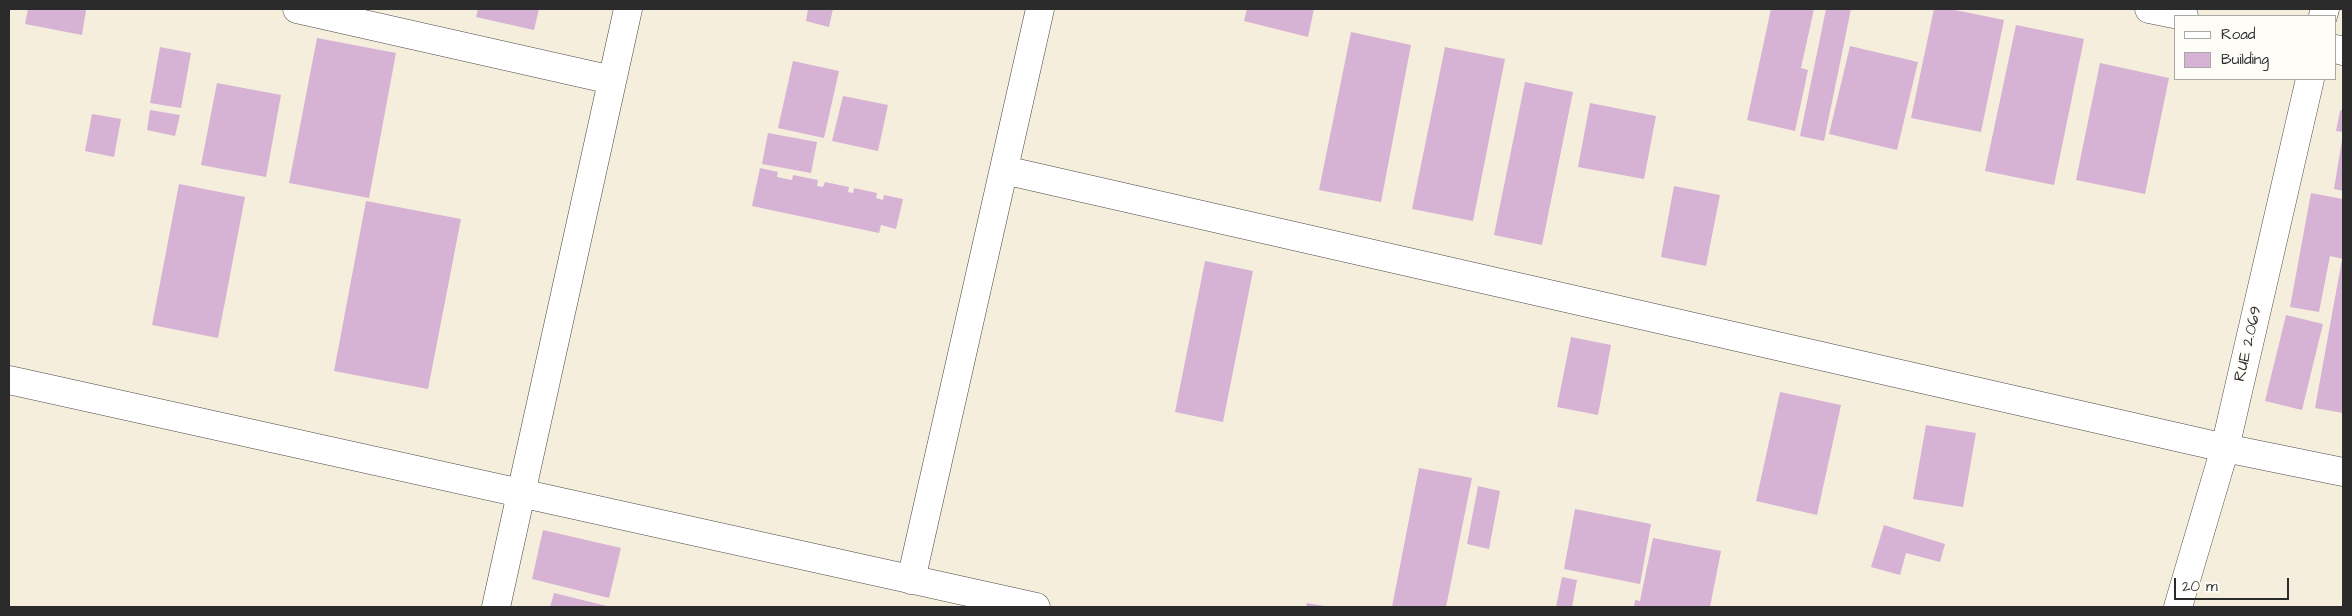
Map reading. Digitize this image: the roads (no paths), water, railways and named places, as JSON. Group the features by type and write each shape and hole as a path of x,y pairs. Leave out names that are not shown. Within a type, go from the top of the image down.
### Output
{"street":[{"path":"297,9 612,80"},
{"path":"496,607 628,9"},
{"path":"911,580 1040,9"},
{"path":"2150,9 2179,15"},
{"name":"RUE 2.069","path":"2178,607 2225,448 2310,80"},
{"path":"1004,170 2225,448 2343,472"},
{"path":"9,380 1036,607"}]}
